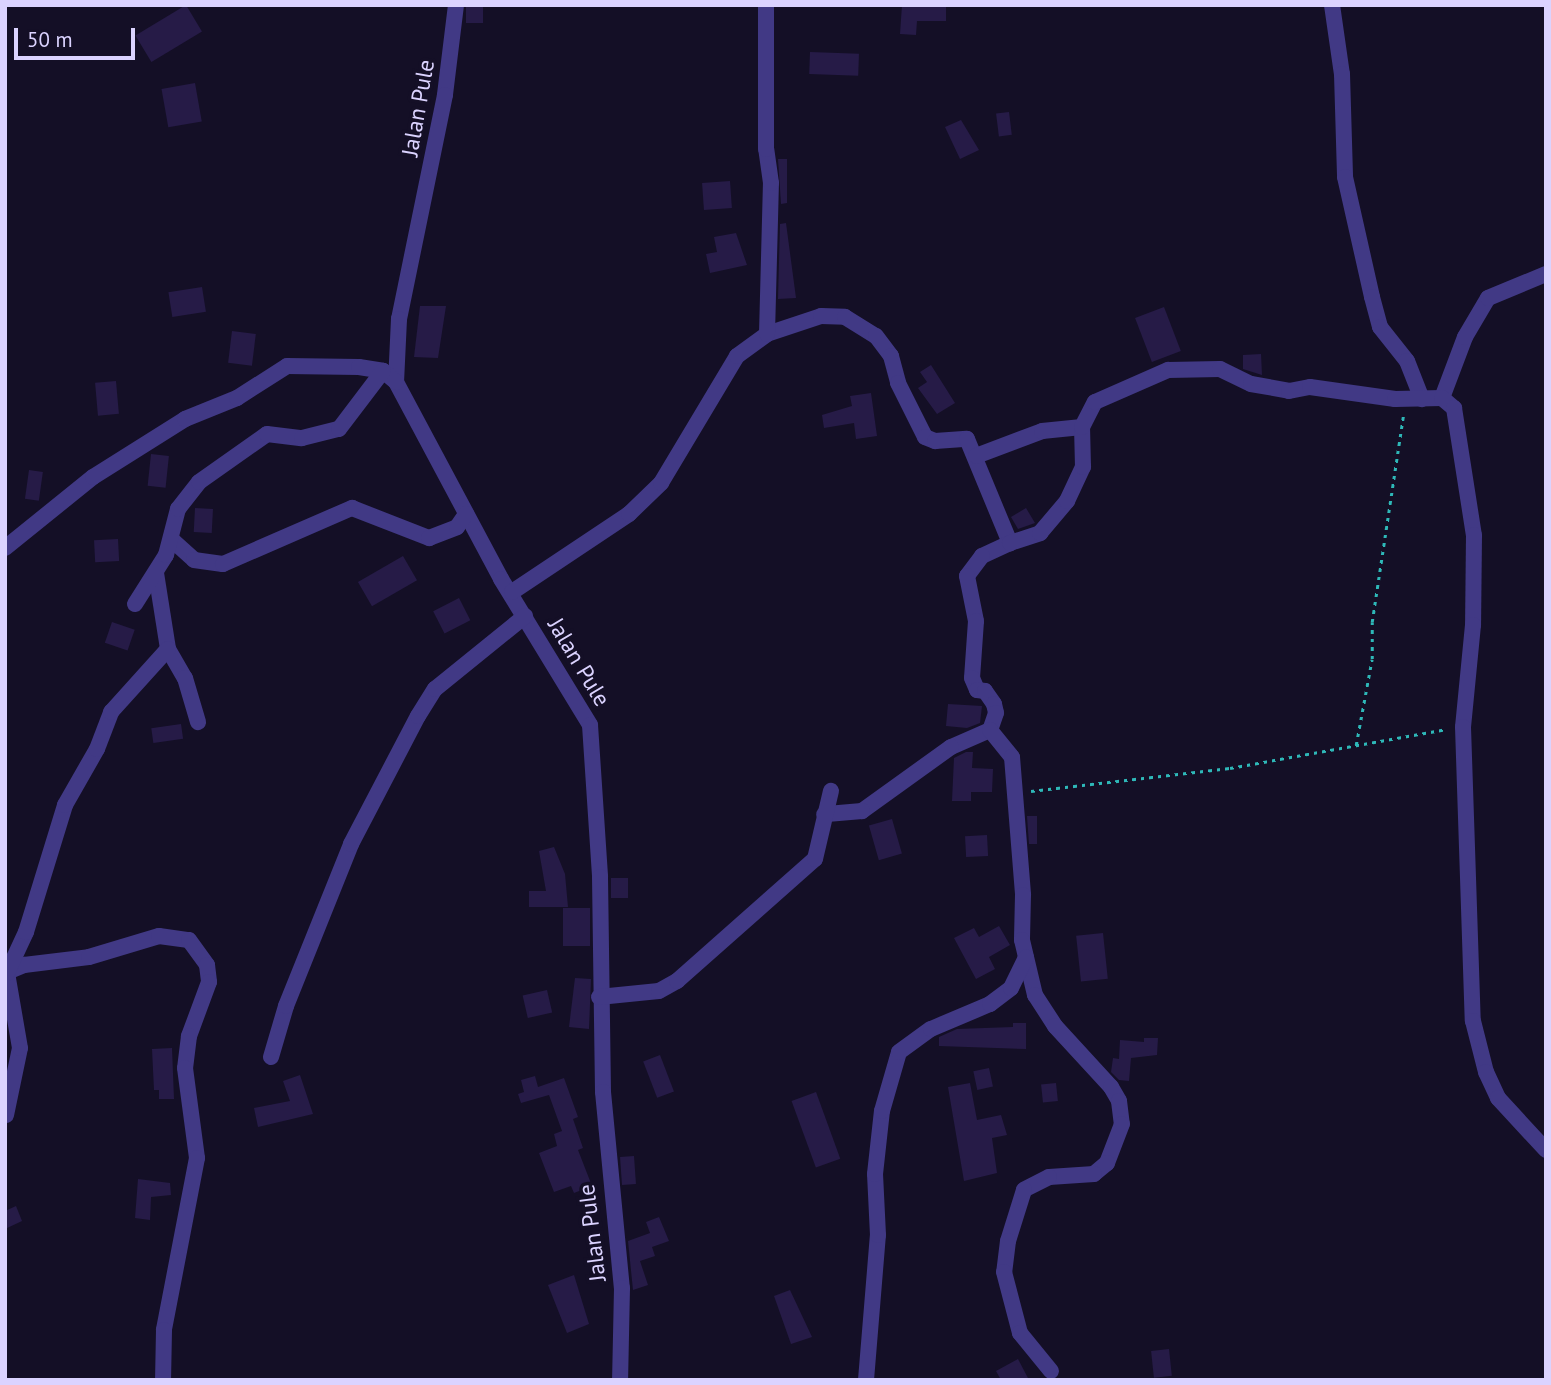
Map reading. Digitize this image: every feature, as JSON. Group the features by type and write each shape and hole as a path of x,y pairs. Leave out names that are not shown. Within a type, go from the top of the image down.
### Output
{"street":[{"name":"Jalan Pule","path":"456,5 445,95 399,319 396,382 466,514 590,725 600,864 599,997 608,1176 622,1288 620,1380"},
{"path":"765,5 766,149 771,183 766,334"},
{"path":"1332,5 1342,74 1345,177 1380,327 1407,361 1415,398"},
{"path":"1442,398 1465,337 1488,298 1504,287 1546,274"},
{"path":"512,592 629,514 661,483 737,356 766,334 821,316 845,317 863,325 891,356 925,437 935,441 964,436 976,456 1010,543"},
{"path":"5,548 93,477 185,419 237,398 282,369 309,364 383,371 396,382"},
{"path":"824,814 862,811 951,747 990,730 996,713 994,704 985,691 977,690 972,678 976,621 967,576 982,556 1040,533 1067,501 1083,467 1082,427 1095,402 1182,367 1220,369 1251,384 1289,391 1310,387 1415,398 1442,398"},
{"path":"135,604 156,573 171,539 178,509 200,482 267,434 302,438 339,429 383,371"},
{"path":"1442,398 1457,416 1474,535 1473,625 1463,727 1473,1021 1486,1072 1498,1098 1546,1150"},
{"path":"976,456 1042,431 1082,427"},
{"path":"171,539 194,559 223,564 352,508 429,538 457,527 466,514"},
{"path":"156,573 168,649 185,678 198,722"},
{"path":"271,1057 286,1006 351,845 418,716 435,688 525,615"},
{"path":"6,1115 20,1048 6,973 26,932 65,805 120,699 168,649"},
{"path":"990,730 1012,757 1017,792 1026,957 1035,995 1055,1026 1111,1087 1119,1101 1122,1124 1107,1163 1094,1174 1049,1177 1024,1190 1008,1241 1004,1272 1020,1333 1051,1371"},
{"path":"599,997 659,991 677,981 815,859 831,790"},
{"path":"6,973 24,965 89,957 159,936 188,940 207,965 209,982 189,1036 185,1069 197,1158 163,1330 163,1380"},
{"path":"866,1380 878,1235 875,1174 882,1111 899,1052 931,1029 1000,996 1011,988 1026,957"}],"path":[{"path":"1356,745 1415,398"},
{"path":"1017,792 1147,780 1463,727"}],"building":[{"path":"186,5 202,32 151,62 135,35"},
{"path":"466,5 483,5 483,23 466,23"},
{"path":"902,5 946,5 946,21 917,21 916,35 900,34"},
{"path":"810,52 859,54 858,76 809,74"},
{"path":"195,83 202,121 168,127 162,89"},
{"path":"1009,112 1012,135 999,136 996,114"},
{"path":"961,120 979,150 960,159 945,127"},
{"path":"778,159 787,159 787,203 781,204"},
{"path":"730,181 732,208 704,210 702,183"},
{"path":"786,223 796,298 778,299 780,224"},
{"path":"736,233 747,265 710,273 706,254 717,252 714,237"},
{"path":"202,287 206,312 172,317 168,292"},
{"path":"420,306 446,306 438,358 414,357"},
{"path":"1164,307 1181,351 1152,362 1135,318"},
{"path":"232,331 256,334 252,366 228,363"},
{"path":"1261,354 1262,375 1243,369 1243,355"},
{"path":"931,365 955,403 937,414 918,388 927,382 920,372"},
{"path":"116,381 119,414 98,416 95,383"},
{"path":"871,393 877,436 856,439 854,423 824,428 822,415 852,406 850,396"},
{"path":"151,454 169,456 166,488 148,486"},
{"path":"29,470 43,472 39,501 25,499"},
{"path":"195,508 213,509 212,533 194,532"},
{"path":"1026,508 1035,523 1018,529 1011,517"},
{"path":"118,539 119,561 95,562 94,540"},
{"path":"403,556 417,580 372,606 358,582"},
{"path":"459,598 470,620 445,633 433,611"},
{"path":"112,622 135,630 128,651 105,643"},
{"path":"948,704 982,706 980,723 967,728 946,726"},
{"path":"181,724 183,739 153,743 151,728"},
{"path":"966,752 973,752 972,768 993,769 992,792 971,792 971,801 952,801 954,758"},
{"path":"1027,816 1037,816 1037,844 1029,844"},
{"path":"892,819 902,854 879,860 869,826"},
{"path":"987,835 988,856 966,857 965,836"},
{"path":"554,847 565,874 568,907 529,907 529,891 546,891 539,851"},
{"path":"611,878 628,878 628,898 611,898"},
{"path":"563,908 590,908 590,946 563,946"},
{"path":"999,926 1010,945 989,957 995,969 976,979 954,938 974,928 979,937"},
{"path":"1103,933 1108,979 1081,982 1076,936"},
{"path":"575,978 591,979 589,1029 569,1027"},
{"path":"547,990 552,1012 528,1018 523,996"},
{"path":"1013,1023 1026,1023 1026,1049 939,1046 939,1037 957,1029 1013,1027"},
{"path":"1144,1038 1158,1038 1157,1055 1131,1058 1129,1081 1119,1080 1111,1072 1113,1058 1119,1059 1120,1040 1144,1042"},
{"path":"172,1048 174,1099 159,1099 159,1090 154,1090 152,1049"},
{"path":"660,1055 674,1091 657,1098 643,1061"},
{"path":"989,1068 993,1087 977,1090 973,1071"},
{"path":"300,1075 313,1114 258,1127 254,1108 290,1101 283,1081"},
{"path":"535,1076 538,1087 564,1078 578,1117 573,1119 583,1148 578,1150 592,1186 574,1193 571,1186 554,1192 539,1153 557,1146 554,1134 562,1131 549,1095 521,1103 518,1094 524,1092 521,1080"},
{"path":"970,1083 977,1120 1001,1115 1007,1135 992,1138 997,1173 964,1181 948,1087"},
{"path":"1056,1083 1058,1101 1043,1102 1041,1085"},
{"path":"816,1092 840,1159 816,1168 792,1101"},
{"path":"634,1156 636,1184 622,1185 620,1157"},
{"path":"138,1179 170,1183 171,1195 151,1197 150,1220 135,1218"},
{"path":"16,1206 22,1221 5,1229 5,1211"},
{"path":"659,1217 669,1241 652,1247 655,1256 640,1261 648,1285 633,1290 628,1241 650,1233 646,1222"},
{"path":"574,1275 589,1324 567,1333 548,1285"},
{"path":"790,1290 812,1337 791,1344 774,1296"},
{"path":"1169,1349 1172,1376 1154,1378 1151,1351"},
{"path":"1018,1359 1029,1380 1001,1380 996,1371"}]}
